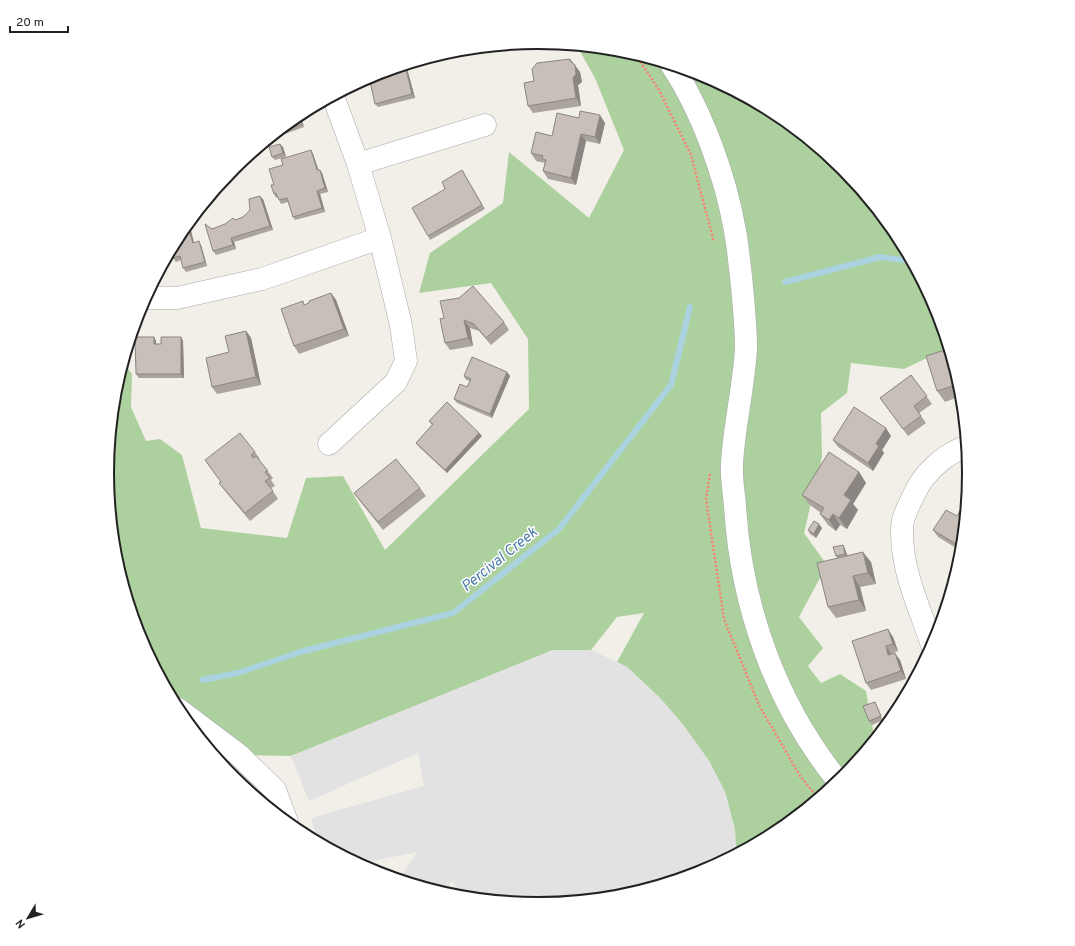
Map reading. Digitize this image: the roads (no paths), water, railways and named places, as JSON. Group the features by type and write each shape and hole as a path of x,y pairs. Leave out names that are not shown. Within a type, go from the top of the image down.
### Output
{"street":[{"path":"677,73 697,112 713,150 726,189 736,232 743,295 746,347 732,465 737,534 744,580 756,625 775,677 797,721 825,765 834,776"},
{"path":"330,444 396,382 406,361 401,325 380,238 358,164 335,101"},
{"path":"358,164 485,125"},
{"path":"152,298 177,298 262,279 380,238"},
{"path":"929,635 906,567 902,545 902,522 913,495 926,475 941,461 961,448"},
{"path":"195,723 238,755 274,790 283,812"}],"waterway":[{"name":"Percival Creek","path":"785,282 880,257 905,260"},
{"name":"Percival Creek","path":"202,680 238,673 300,652 453,613 559,529 671,385 690,307"}]}
